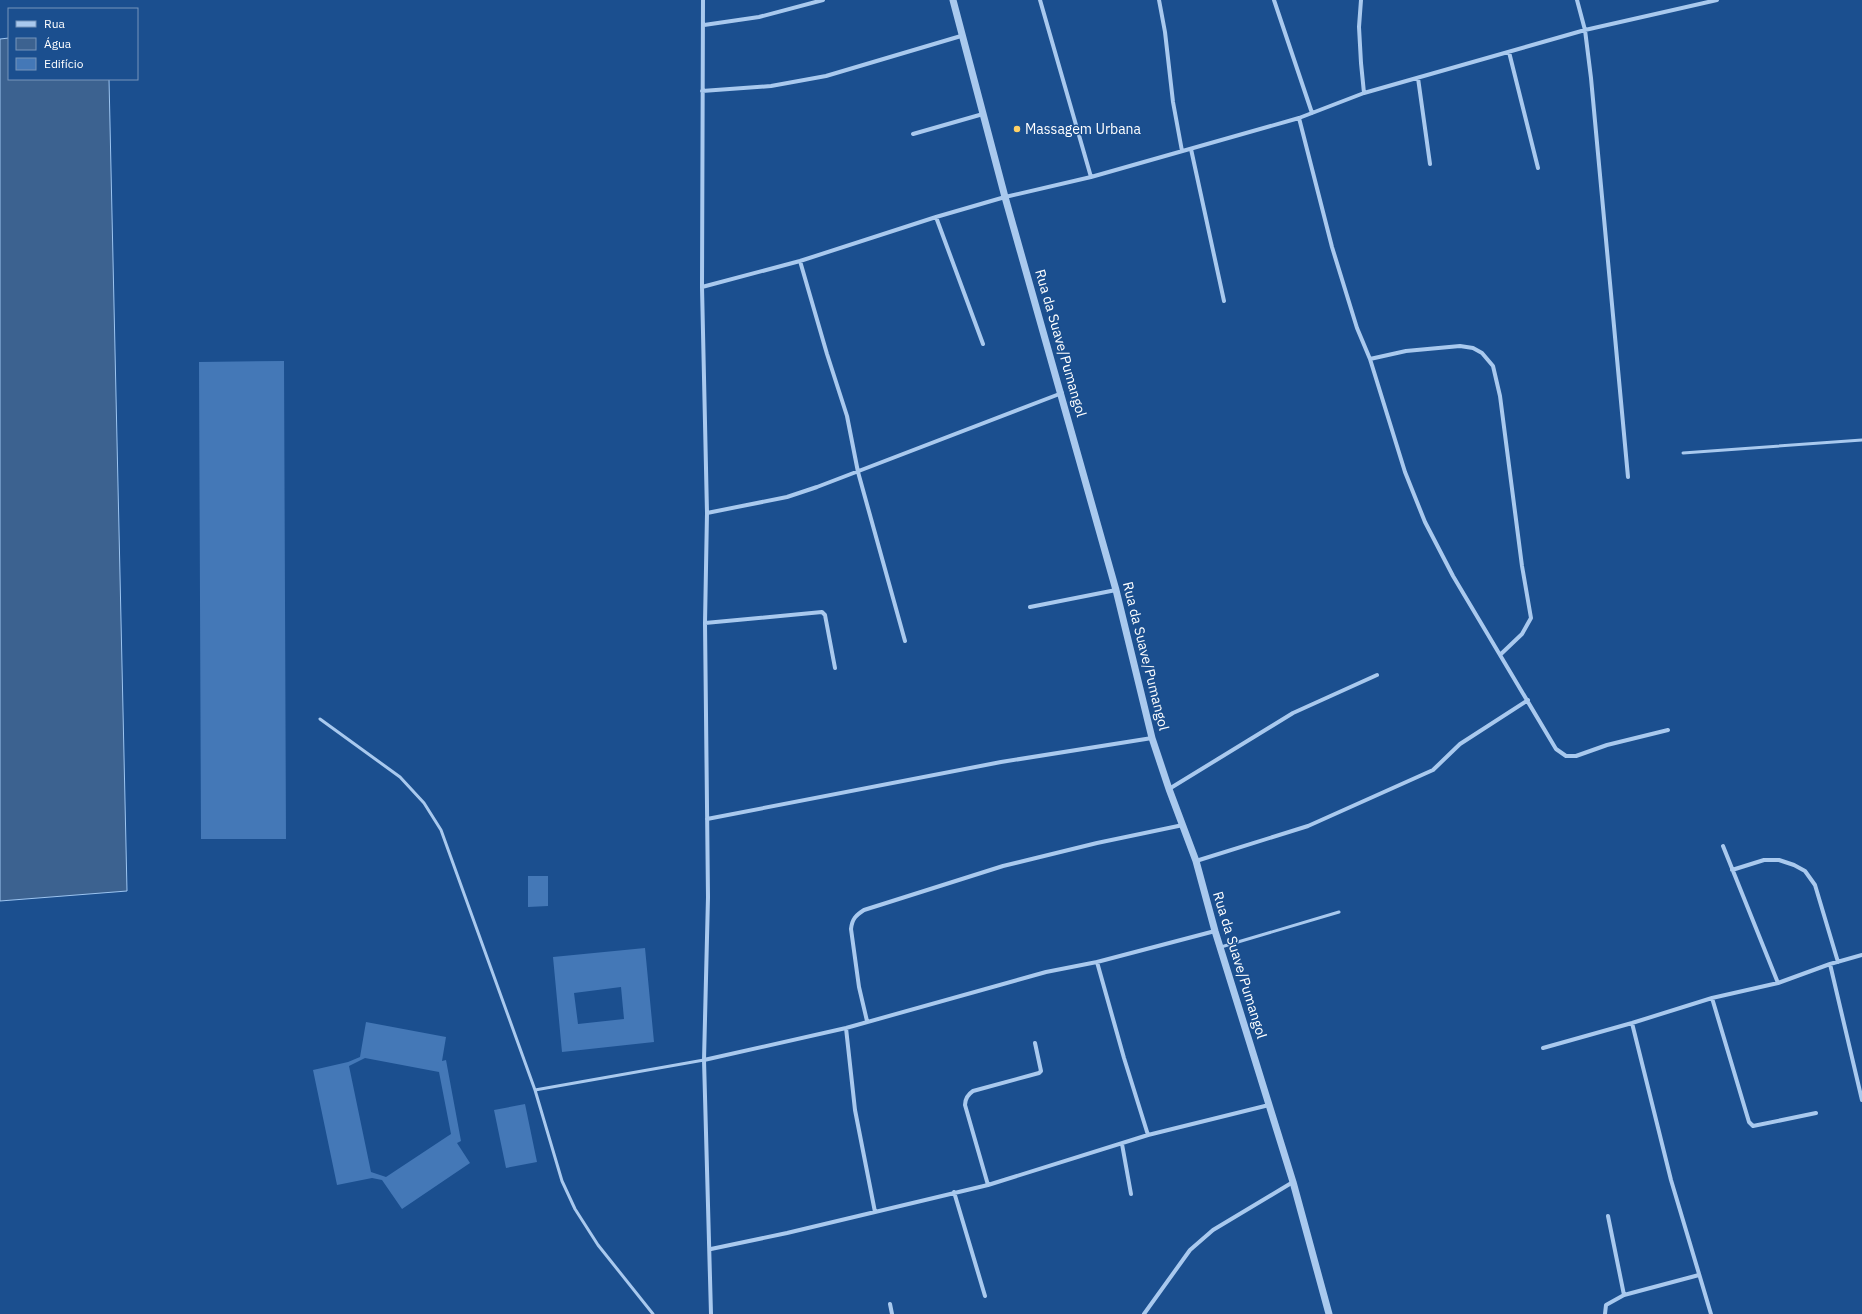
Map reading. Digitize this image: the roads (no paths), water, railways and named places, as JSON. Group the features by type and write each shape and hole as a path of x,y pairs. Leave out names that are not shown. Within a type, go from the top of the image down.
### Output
{"street":[{"path":"703,0 702,287 707,513 705,623 708,897 704,1060 711,1249 711,1314"},
{"path":"704,25 759,17 823,0"},
{"name":"Rua da Suave/Pumangol","path":"953,0 961,36 1062,392 1116,590 1152,738 1168,789 1196,861 1215,931 1293,1182 1329,1314"},
{"path":"1040,0 1092,177"},
{"path":"1159,0 1165,32 1173,102 1182,151"},
{"path":"1274,0 1312,113"},
{"path":"1361,0 1359,27 1364,93"},
{"path":"1577,0 1585,30 1591,78 1628,477"},
{"path":"702,287 800,261 936,217 1006,197 1092,177 1299,118 1364,93 1585,30 1717,0"},
{"path":"702,91 771,86 826,76 961,36"},
{"path":"1509,52 1538,168"},
{"path":"1418,78 1430,164"},
{"path":"913,134 983,114"},
{"path":"1299,118 1332,247 1357,328 1370,359 1405,472 1425,522 1453,576 1501,654 1556,750 1566,756 1576,756 1607,745 1668,730"},
{"path":"1191,149 1224,300"},
{"path":"936,217 983,344"},
{"path":"800,261 847,416 858,472 906,641"},
{"path":"1370,359 1406,351 1460,346 1473,348 1482,353 1493,366 1500,396 1522,566 1531,618 1522,634 1501,654"},
{"path":"707,513 786,497 858,472 1062,392"},
{"path":"1030,607 1116,590"},
{"path":"705,623 822,612 825,615 835,668"},
{"path":"1168,789 1293,713 1378,675"},
{"path":"1196,861 1308,826 1434,770 1460,744 1528,700"},
{"path":"707,819 1001,762 1152,738"},
{"path":"867,1021 859,987 850,929 851,922 855,916 864,910 1003,866 1097,843 1183,825"},
{"path":"1723,846 1778,983"},
{"path":"1732,870 1764,860 1779,860 1794,865 1805,871 1815,885 1838,962"},
{"path":"704,1060 846,1028 1046,972 1097,962 1215,931"},
{"path":"1543,1048 1632,1023 1712,998 1778,983 1830,964 1862,955"},
{"path":"1097,962 1148,1136"},
{"path":"1830,964 1862,1100"},
{"path":"1712,998 1748,1122 1754,1126 1816,1113"},
{"path":"1632,1023 1671,1180 1711,1314"},
{"path":"846,1028 855,1110 875,1212"},
{"path":"988,1185 965,1105 965,1100 968,1094 972,1091 1039,1073 1041,1071 1035,1044"},
{"path":"711,1249 988,1185 1055,1163 1148,1136 1269,1105"},
{"path":"1122,1144 1131,1194"},
{"path":"1144,1314 1190,1250 1213,1230 1293,1182"},
{"path":"954,1192 985,1296"},
{"path":"1608,1216 1624,1295"},
{"path":"1604,1314 1606,1306 1624,1295 1699,1275"},
{"path":"890,1304 892,1314"}],"lane":[{"path":"1683,453 1862,440"},
{"path":"320,719 400,777 424,803 441,830 535,1090 562,1181 575,1209 598,1245 653,1314"},
{"path":"1220,947 1339,912"},
{"path":"535,1090 704,1060"}],"water":[{"path":"8,38 8,80 109,80 127,891 0,901 0,39"}],"place":[{"name":"Massagem Urbana","path":"1017,129"}]}
